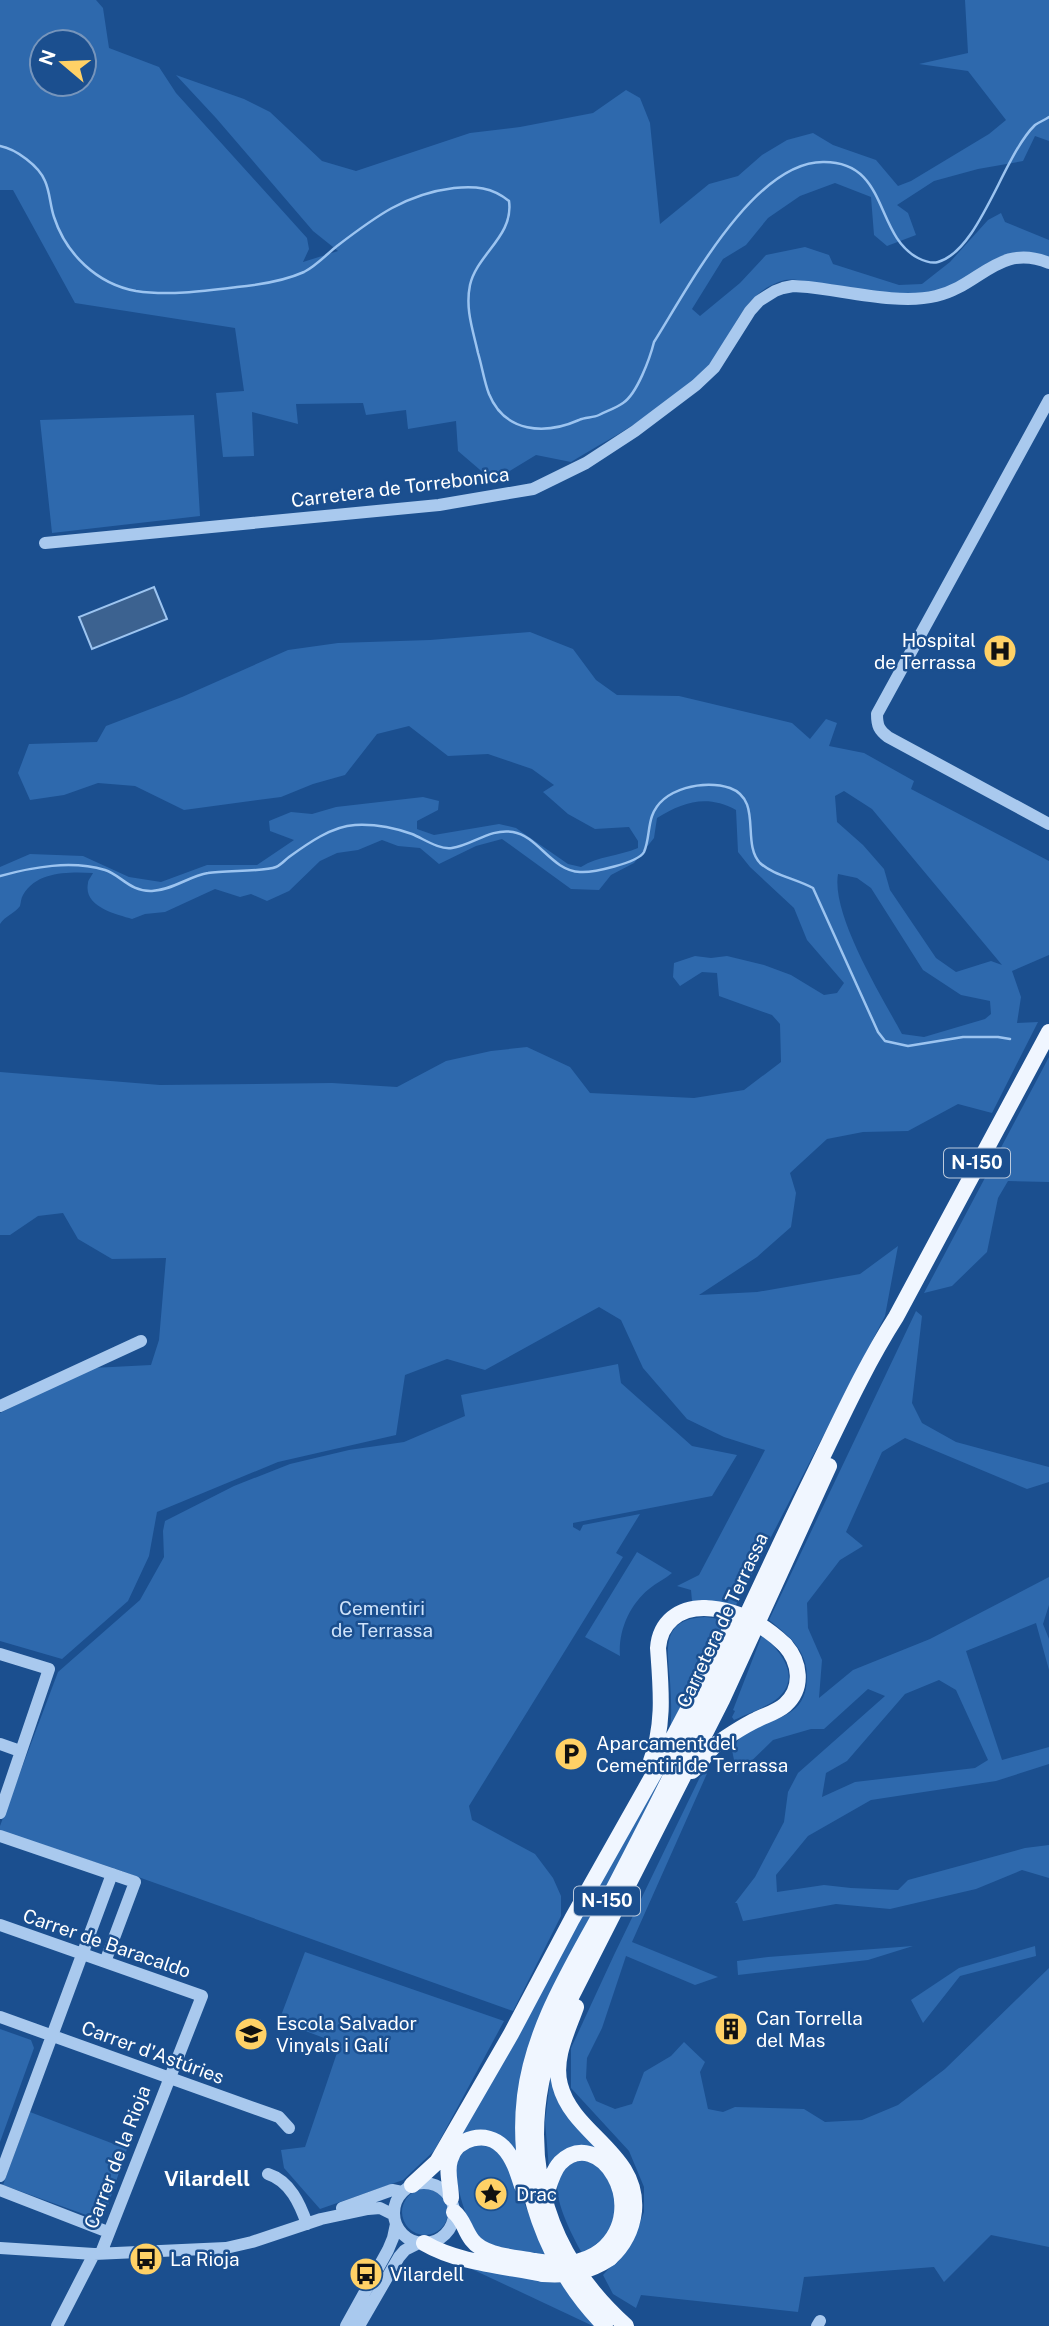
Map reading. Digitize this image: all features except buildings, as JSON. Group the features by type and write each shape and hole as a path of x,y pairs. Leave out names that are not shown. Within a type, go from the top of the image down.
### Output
{"main road":[{"name":"Carretera de Terrassa","path":"605,2326 585,2305 569,2282 543,2233 529,2183 523,2144 525,2094 538,2042 558,1994 620,1878 718,1680 785,1533 873,1356 1049,1032"},
{"name":"Carretera de Terrassa","path":"626,2326 593,2292 571,2260 545,2198 538,2170 535,2136 541,2078 556,2028 682,1780 761,1616 884,1351 896,1317"},
{"path":"407,2188 437,2162 511,2035 762,1569 785,1533"},
{"path":"627,1819 651,1763 660,1731 662,1703 659,1638 675,1615 690,1609 729,1612 755,1622 785,1645 798,1670 798,1683 792,1697 781,1708 754,1720 716,1744 682,1780"},
{"path":"716,1744 761,1616"},
{"path":"543,2233 530,2209 512,2161 504,2148 494,2140 474,2138 462,2143 455,2149 449,2164 452,2205 474,2242 482,2249 559,2275 584,2271 606,2254 619,2248 631,2228 634,2205 627,2173 569,2105 558,2072 564,2041 601,1940"},
{"path":"545,2198 556,2168 571,2156 592,2155 608,2165 621,2187 623,2211 617,2232 606,2254"},
{"path":"421,2243 437,2251 463,2258 538,2267"}],"street":[{"name":"Carretera de Torrebonica","path":"44,543 439,505 533,489 586,463 635,431 696,385 714,368 750,311 759,301 775,291 793,286 914,300 951,292 987,268 1010,258 1031,257 1049,263"},
{"path":"1049,400 877,714 880,731 888,737 1049,824"},
{"path":"0,1406 141,1341"},
{"path":"0,1654 49,1669 0,1813"},
{"path":"0,1744 20,1751"},
{"path":"0,1836 135,1882 105,1962"},
{"path":"0,2176 112,1874"},
{"name":"Carrer de Baracaldo","path":"0,1925 202,1996"},
{"name":"Carrer de la Rioja","path":"57,2326 108,2232 202,1996"},
{"name":"Carrer d'Astúries","path":"0,2017 279,2117 289,2128"},
{"path":"268,2175 277,2177 289,2189 300,2204 307,2224"},
{"path":"321,2220 366,2199 421,2182 438,2185 452,2205 452,2223 443,2236 405,2250 359,2326"},
{"path":"346,2326 388,2250 393,2238 397,2199 407,2188"},
{"path":"0,2190 108,2232"},
{"path":"0,2248 98,2253 226,2248 321,2220 380,2208 395,2220 405,2236 421,2243"}],"green space":[{"path":"0,0 96,0 103,8 109,48 159,67 176,93 307,238 309,249 303,262 338,251 313,231 176,75 244,99 270,112 322,161 356,171 470,133 520,127 593,113 626,90 640,98 650,123 660,224 709,184 738,176 762,155 787,140 813,133 833,145 876,160 898,186 911,181 989,134 1006,120 968,71 919,64 968,53 965,0 1049,0 1049,141 1035,136 1023,161 934,181 897,205 908,213 916,235 887,246 874,235 871,197 835,183 800,196 768,218 746,245 723,259 692,309 700,316 740,283 766,255 805,247 829,255 833,264 899,285 922,284 950,262 988,220 1001,213 1005,222 1049,240 1049,259 1032,253 1017,252 990,262 952,285 924,293 878,292 792,279 771,285 750,302 713,360 700,375 666,403 571,462 536,455 493,481 458,451 456,421 408,429 406,410 366,415 363,403 296,404 298,424 252,412 254,456 223,457 216,393 244,391 235,328 75,303 13,190 0,190"},
{"path":"194,415 200,516 52,533 40,420"},
{"path":"530,632 573,649 596,680 617,695 679,696 792,723 810,739 826,719 837,723 829,746 864,753 914,781 911,789 1049,861 1049,955 1012,971 1021,997 1017,1023 1038,1022 992,1113 958,1104 908,1131 863,1132 827,1139 790,1173 796,1193 791,1227 757,1257 699,1295 757,1292 860,1274 898,1246 885,1316 736,1605 692,1601 691,1590 677,1586 699,1575 765,1450 724,1437 687,1419 643,1368 621,1320 599,1307 485,1370 447,1359 405,1375 396,1435 278,1462 157,1512 149,1556 128,1601 62,1659 0,1641 0,1413 92,1368 151,1365 159,1340 166,1258 112,1259 78,1239 63,1213 38,1216 10,1235 0,1235 0,1072 160,1085 332,1083 397,1087 446,1061 491,1051 527,1047 570,1067 590,1093 694,1098 744,1090 781,1062 780,1024 772,1015 719,996 717,973 702,972 680,986 673,977 674,963 695,956 727,956 791,975 824,995 837,993 844,983 807,940 794,908 750,867 738,852 736,810 705,801 686,804 657,818 654,838 634,863 611,875 599,890 571,889 502,839 476,846 439,864 420,848 398,846 382,840 358,850 337,853 320,861 289,891 267,901 251,894 240,897 215,889 165,912 145,914 132,919 96,904 88,891 88,883 93,873 54,875 36,881 29,887 22,896 20,906 0,924 0,867 30,854 83,856 129,877 161,882 207,865 257,865 294,840 270,831 269,821 291,812 312,814 336,807 423,797 439,801 438,810 417,821 417,829 434,835 499,824 516,828 568,864 581,867 638,848 638,841 629,827 595,829 568,814 543,792 554,785 532,769 488,754 448,756 409,726 377,734 345,775 281,797 184,810 135,786 98,783 64,795 30,800 18,773 29,744 97,742 106,726 182,697 288,650 338,643 430,640","holes":["844,791 872,809 1002,965 991,961 956,972 936,958 890,890 884,869 863,845 837,822 835,796","838,874 857,878 871,888 923,970 961,995 990,1001 991,1014 985,1019 924,1037 902,1034 850,933 842,911"]},
{"path":"1049,1057 1049,1182 1008,1181 998,1198 987,1252 952,1286 924,1293"},
{"path":"916,1311 922,1316 912,1403 922,1423 956,1442 1049,1467 1049,1482 1027,1489 905,1438 882,1452 846,1532 863,1546 840,1560 807,1603 808,1628 822,1660 819,1698 853,1670 930,1639 1049,1577 1049,1605 1043,1624 1049,1639 1049,1670 1036,1623 966,1651 1002,1760 1049,1747 1049,1764 996,1781 871,1800 808,1836 776,1875 777,1892 824,1885 898,1890 908,1880 1025,1848 1049,1845 1049,1878 1022,1870 976,1889 890,1909 836,1904 743,1921 735,1903 755,1877 784,1822 788,1792 798,1773 885,1696 868,1689 824,1729 811,1729 773,1740 737,1775 732,1750 738,1740 793,1710 805,1691 807,1676 804,1658 789,1637 769,1620","holes":["939,1680 956,1690 988,1760 975,1768 855,1782 822,1797 826,1773 847,1761 905,1694"]},
{"name":"Cementiri de Terrassa","path":"618,1364 621,1383 692,1446 737,1455 712,1496 573,1523 573,1527 580,1531 583,1525 640,1514 616,1553 623,1557 469,1806 472,1820 535,1854 553,1878 561,1896 561,1916 513,2011 113,1868 0,1831 58,1672 140,1600 164,1557 165,1521 234,1486 290,1464 349,1450 404,1442 465,1416 461,1395"},
{"path":"637,1552 672,1573 649,1589 636,1603 623,1628 620,1656 585,1637"},
{"path":"705,1617 728,1620 670,1731 670,1637 681,1623"},
{"path":"762,1635 786,1663 786,1689 764,1707 734,1720 733,1710"},
{"path":"709,1682 624,1853 516,2131 517,2153 457,2140"},
{"path":"709,1769 632,1942 718,1977 695,1985 626,1956 602,2028 587,2058 586,2078 596,2101 615,2109 632,2104 644,2072 671,2056 684,2042 705,2062 700,2072 708,2109 723,2112 735,2107 804,2109 825,2122 862,2120 898,2105 945,2069 1049,1968 1049,2247 991,2235 944,2282 934,2267 804,2277 798,2312 641,2295 636,2308 613,2294 603,2275 632,2243 644,2212 644,2187 629,2151 571,2088 571,2048 700,1777"},
{"path":"913,1946 868,1960 738,1975 737,1961"},
{"path":"1035,1946 1036,1956 960,1976 923,2023 911,2000 959,1968"},
{"path":"305,1952 504,2021 434,2151 403,2180 320,2209 284,2168 281,2150 305,2147 340,2044 279,2021"},
{"path":"0,2029 31,2040 34,2048 0,2142"},
{"path":"551,2073 601,2152 549,2169 545,2121"},
{"path":"30,2112 127,2149 105,2214 89,2216 3,2185"},
{"path":"482,2143 501,2152 546,2256 491,2246 479,2239 473,2230 464,2208 454,2165 467,2147"},
{"path":"584,2159 601,2165 618,2203 608,2236 583,2255 565,2219 557,2189 565,2166"},
{"path":"425,2189 441,2196 448,2212 441,2228 425,2235 409,2228 402,2212 409,2196"},
{"path":"446,2257 560,2282 595,2325 593,2326"}],"shaded area":[{"path":"154,587 167,619 92,649 79,617"}],"waterway":[{"path":"0,146 26,159 42,175 59,231 75,255 108,282 136,291 174,293 212,290 288,278 304,272 364,226 405,201 454,188 476,188 496,193 509,201 509,213 501,235 474,274 468,303 470,319 486,384 496,407 505,417 516,423 540,429 597,416 628,398 642,375 654,342 704,262 747,205 772,183 797,168 823,162 844,165 860,173 870,186 904,247 918,258 938,262 953,254 966,240 979,222 1023,139 1035,125 1049,117"},
{"path":"0,876 39,868 79,865 111,872 144,891 160,890 208,873 276,867 320,836 346,826 362,825 398,830 447,848 497,832 513,832 530,840 561,866 580,872 594,871 640,856 644,852 657,806 674,792 697,786 720,785 740,794 746,802 752,845 760,863 772,871 813,888 878,1032 885,1041 908,1046 963,1037 1010,1039"}],"place":[{"name":"Hospital de Terrassa","path":"1000,651"},
{"name":"Aparcament del Cementiri de Terrassa","path":"571,1754"},
{"name":"Can Torrella del Mas","path":"731,2029"},
{"name":"Escola Salvador Vinyals i Galí","path":"251,2034"},
{"name":"Drac","path":"491,2194"},
{"name":"La Rioja","path":"146,2259"},
{"name":"Vilardell","path":"366,2274"}],"district":[{"name":"Vilardell","path":"207,2179"}]}
